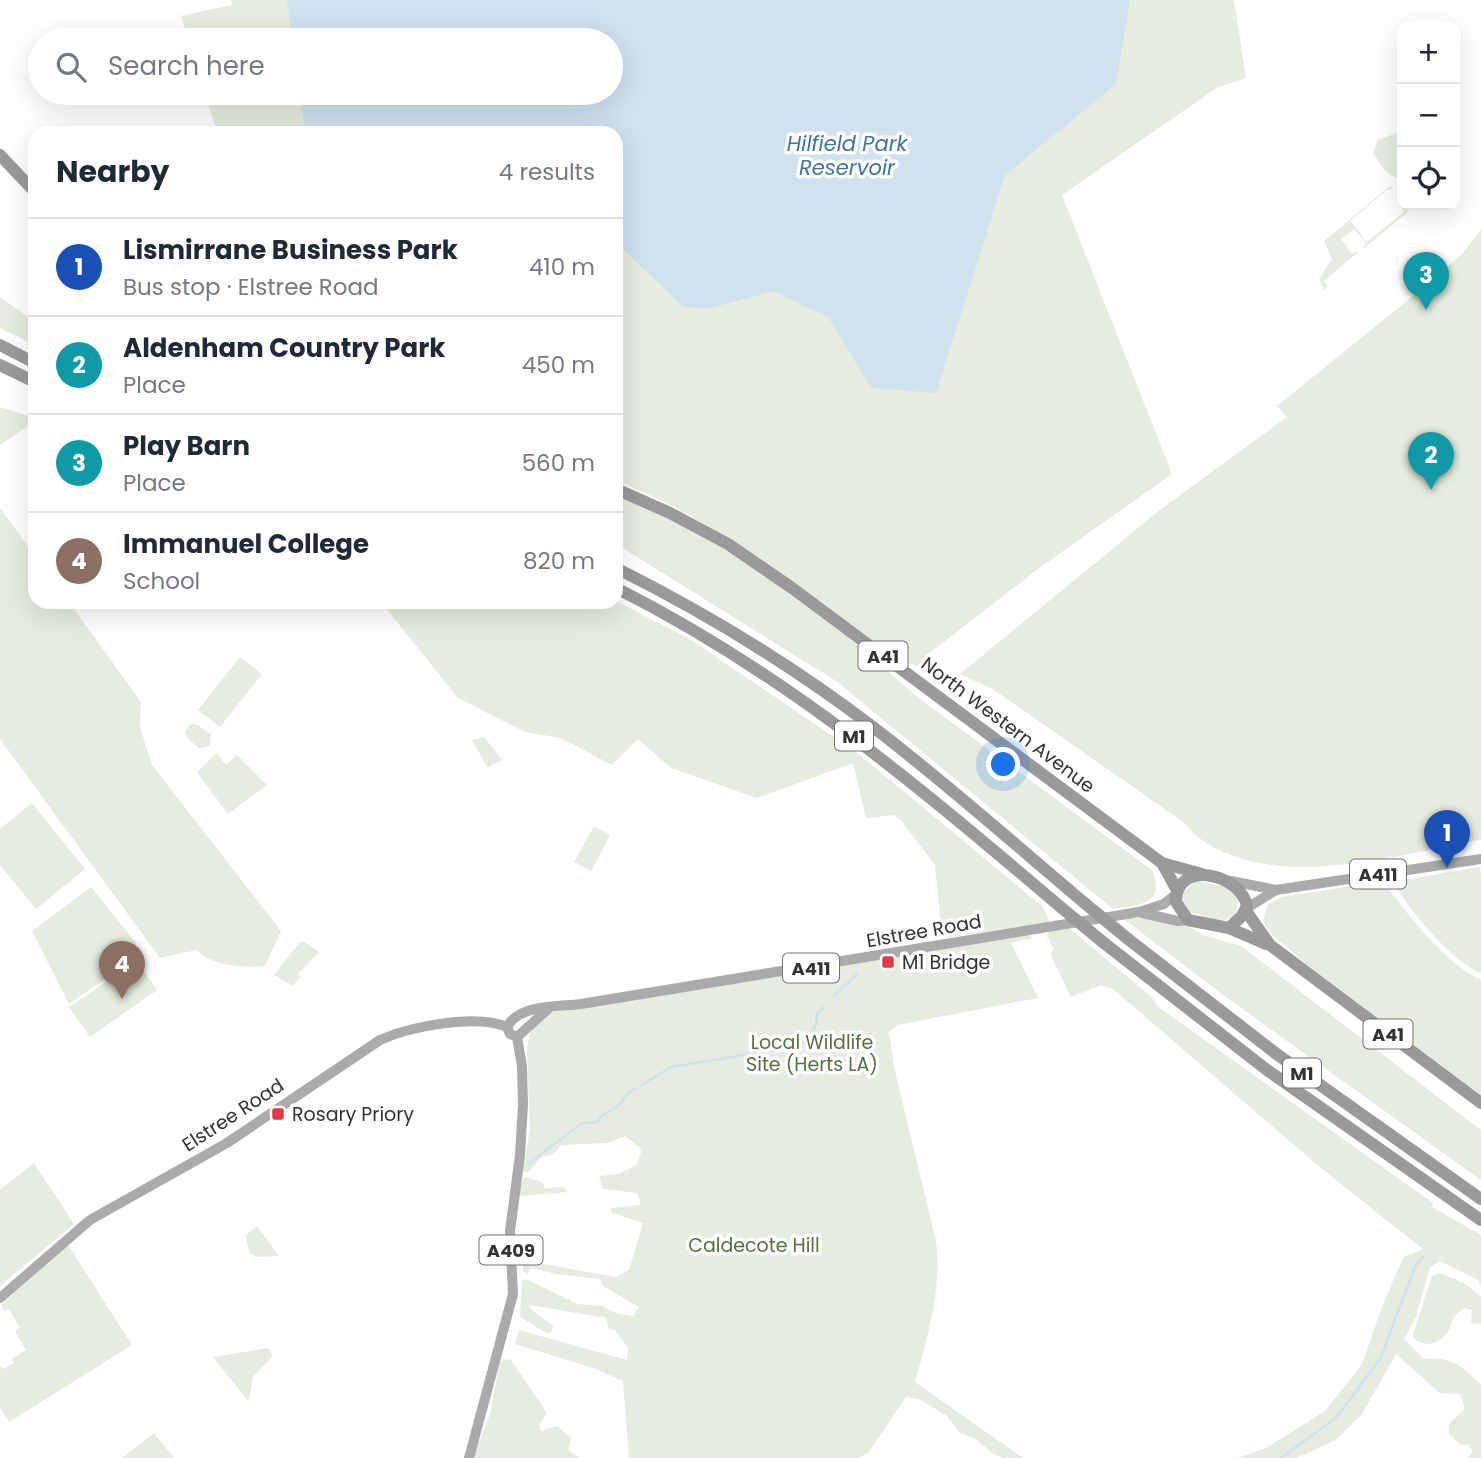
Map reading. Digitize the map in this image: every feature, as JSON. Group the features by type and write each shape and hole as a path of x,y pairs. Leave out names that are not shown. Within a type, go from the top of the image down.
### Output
{"highway":[{"path":"0,155 28,185"},
{"path":"0,345 28,359"},
{"path":"0,365 28,379"},
{"name":"North Western Avenue","path":"623,492 705,531 771,574 1162,863 1202,874"},
{"name":"M1","path":"623,572 732,632 842,704 903,751 1128,939 1278,1055 1481,1199"},
{"name":"M1","path":"623,592 724,647 832,719 892,765 1104,943 1267,1070 1481,1220"},
{"name":"North Western Avenue","path":"1162,863 1176,892"},
{"path":"1202,874 1231,881 1244,895 1247,910 1229,928 1188,920 1177,905 1176,892 1188,878 1202,874"},
{"name":"A41","path":"1247,910 1269,945"},
{"name":"A41","path":"1229,928 1269,945 1481,1103"}],"main road":[{"name":"A411","path":"1231,881 1276,890 1481,859"},
{"name":"A411","path":"1247,910 1276,890"},
{"name":"Elstree Road","path":"0,1298 90,1220 227,1143 380,1040 405,1031 474,1021 496,1022 507,1027 511,1020 530,1010 832,965 1098,915 1139,912 1161,906 1176,892"},
{"name":"Elstree Road","path":"1139,912 1178,921 1188,920"},
{"path":"507,1027 510,1034 521,1032 548,1009"},
{"path":"517,1019 523,1021 521,1032"},
{"name":"A409","path":"469,1458 513,1294 510,1231 520,1155 523,1104 521,1032"}],"green space":[{"path":"231,0 1234,0 1246,78 1218,87 1062,195 1172,474 1042,566 927,655 937,666 928,670 903,661 729,539 655,498 623,484 623,126 215,126 209,105 623,105 623,28 185,28 181,16 232,5"},
{"path":"1397,133 1397,177 1388,173 1373,152 1378,140"},
{"path":"1390,186 1393,189 1387,190 1350,221 1367,242 1404,212 1403,210 1410,210 1362,250 1366,243 1354,229 1341,239 1352,254 1358,252 1324,281 1328,286 1324,290 1319,279 1332,259 1324,241"},
{"path":"1481,229 1481,840 1342,865 1271,865 1237,857 1206,843 1182,821 994,690 960,674 1161,509 1287,417 1277,406 1434,279 1463,253"},
{"path":"0,297 28,317 28,342 0,328"},
{"path":"0,407 28,416 28,426 0,445"},
{"path":"623,496 691,528 747,562 852,640 916,696 1152,870 1155,882 1153,897 1140,904 1113,909 836,681 623,548"},
{"path":"0,508 28,546 28,609 74,609 141,702 140,727 152,765 281,931 265,966 248,967 219,963 197,950 160,958 0,739"},
{"path":"623,605 693,641 860,755 1043,907 1050,923 942,938 935,865 901,820 894,815 866,818 853,763 757,798 671,768 638,739 612,765 561,738 525,732 458,698 387,609 623,609"},
{"path":"240,657 262,674 220,727 198,710"},
{"path":"190,724 198,725 211,735 210,746 199,748 187,738 185,732"},
{"path":"484,737 502,760 487,767 472,740"},
{"path":"217,753 226,765 237,755 267,785 228,814 197,772"},
{"path":"32,803 85,869 36,909 0,865 0,829"},
{"path":"594,826 610,835 591,871 574,862"},
{"path":"1480,867 1481,973 1469,967 1432,934 1393,882"},
{"path":"1195,881 1228,887 1239,899 1235,916 1221,921 1187,911 1183,902 1184,892"},
{"path":"1383,881 1414,922 1440,950 1481,980 1481,1095 1306,964 1268,931 1263,920 1268,904 1281,897"},
{"path":"91,887 136,943 132,951 137,957 69,1004 32,931"},
{"path":"1137,918 1186,925 1203,935 1241,946 1481,1130 1481,1180 1223,995 1124,919"},
{"path":"1068,927 1154,999 1157,1006 1433,1203 1432,1207 1481,1235 1481,1287 1478,1280 1440,1261 1430,1267 1416,1317 1404,1339 1424,1359 1442,1359 1456,1364 1481,1385 1481,1458 1468,1458 1473,1451 1449,1434 1449,1424 1465,1409 1460,1394 1440,1393 1396,1354 1362,1414 1336,1440 1296,1458 1238,1458 1266,1448 1325,1411 1362,1364 1386,1296 1404,1257 1423,1249 1322,1169 1113,989 1101,985 1071,997 1050,953 1054,950 1047,935 1050,931"},
{"path":"1028,934 1032,938 1011,943 1038,998 898,1025 889,1032 894,1067 936,1241 937,1277 933,1312 915,1382 1023,1458 1003,1458 992,1453 977,1440 959,1432 947,1416 919,1399 906,1397 868,1453 859,1458 629,1458 623,1381 596,1369 515,1344 519,1330 627,1360 628,1348 615,1330 609,1329 606,1318 530,1305 530,1308 553,1326 548,1334 520,1317 522,1281 526,1279 577,1304 601,1306 618,1314 633,1316 639,1307 603,1286 600,1279 561,1275 531,1268 528,1274 523,1271 523,1264 532,1262 616,1277 629,1270 643,1223 611,1212 611,1208 641,1205 637,1193 602,1189 600,1176 619,1174 636,1165 642,1150 625,1136 608,1143 561,1145 554,1154 542,1157 528,1172 523,1171 530,1129 527,1048 530,1033 538,1020 551,1012"},
{"path":"300,942 305,942 319,952 298,974 300,977 293,986 274,975"},
{"path":"137,961 157,990 90,1037 69,1007"},
{"path":"34,1163 74,1224 0,1286 0,1190"},
{"path":"525,1177 543,1182 544,1188 563,1187 567,1192 520,1196 520,1187"},
{"path":"257,1226 279,1256 257,1257 250,1253 245,1236"},
{"path":"68,1245 132,1345 9,1422 0,1407 0,1366 3,1369 14,1363 12,1359 26,1350 15,1331 20,1328 9,1309 4,1311 1,1305"},
{"path":"1440,1273 1466,1284 1481,1297 1481,1324 1471,1323 1472,1310 1464,1308 1453,1317 1448,1331 1439,1341 1427,1344 1413,1338 1432,1276"},
{"path":"268,1348 273,1356 253,1377 249,1402 213,1357"},
{"path":"511,1360 547,1413 539,1425 541,1431 557,1426 571,1438 569,1450 579,1458 473,1458 490,1414 500,1362"},
{"path":"154,1433 174,1458 122,1458"}],"water":[{"name":"Hilfield Park Reservoir","path":"287,0 1130,0 1116,84 1005,175 936,393 871,388 828,317 773,291 711,308 683,307 623,249 623,126 304,126 302,105 623,105 623,28 290,28"}],"waterway":[{"path":"834,996 858,973"},
{"path":"642,1085 671,1067 800,1046 812,1032 817,1014 824,1007"},
{"path":"528,1164 582,1123 597,1122 636,1088"},
{"path":"1281,1458 1336,1418 1380,1359 1415,1267 1423,1257"}],"place":[{"name":"Play Barn","path":"1426,310"},
{"name":"Aldenham Country Park","path":"1431,490"},
{"name":"Lismirrane Business Park","path":"1447,868"},
{"name":"M1 Bridge","path":"888,962"},
{"name":"Immanuel College","path":"122,999"},
{"name":"Rosary Priory","path":"278,1114"}],"park label":[{"name":"Local Wildlife Site (Herts LA)","path":"812,1053"},
{"name":"Caldecote Hill","path":"754,1245"}]}
